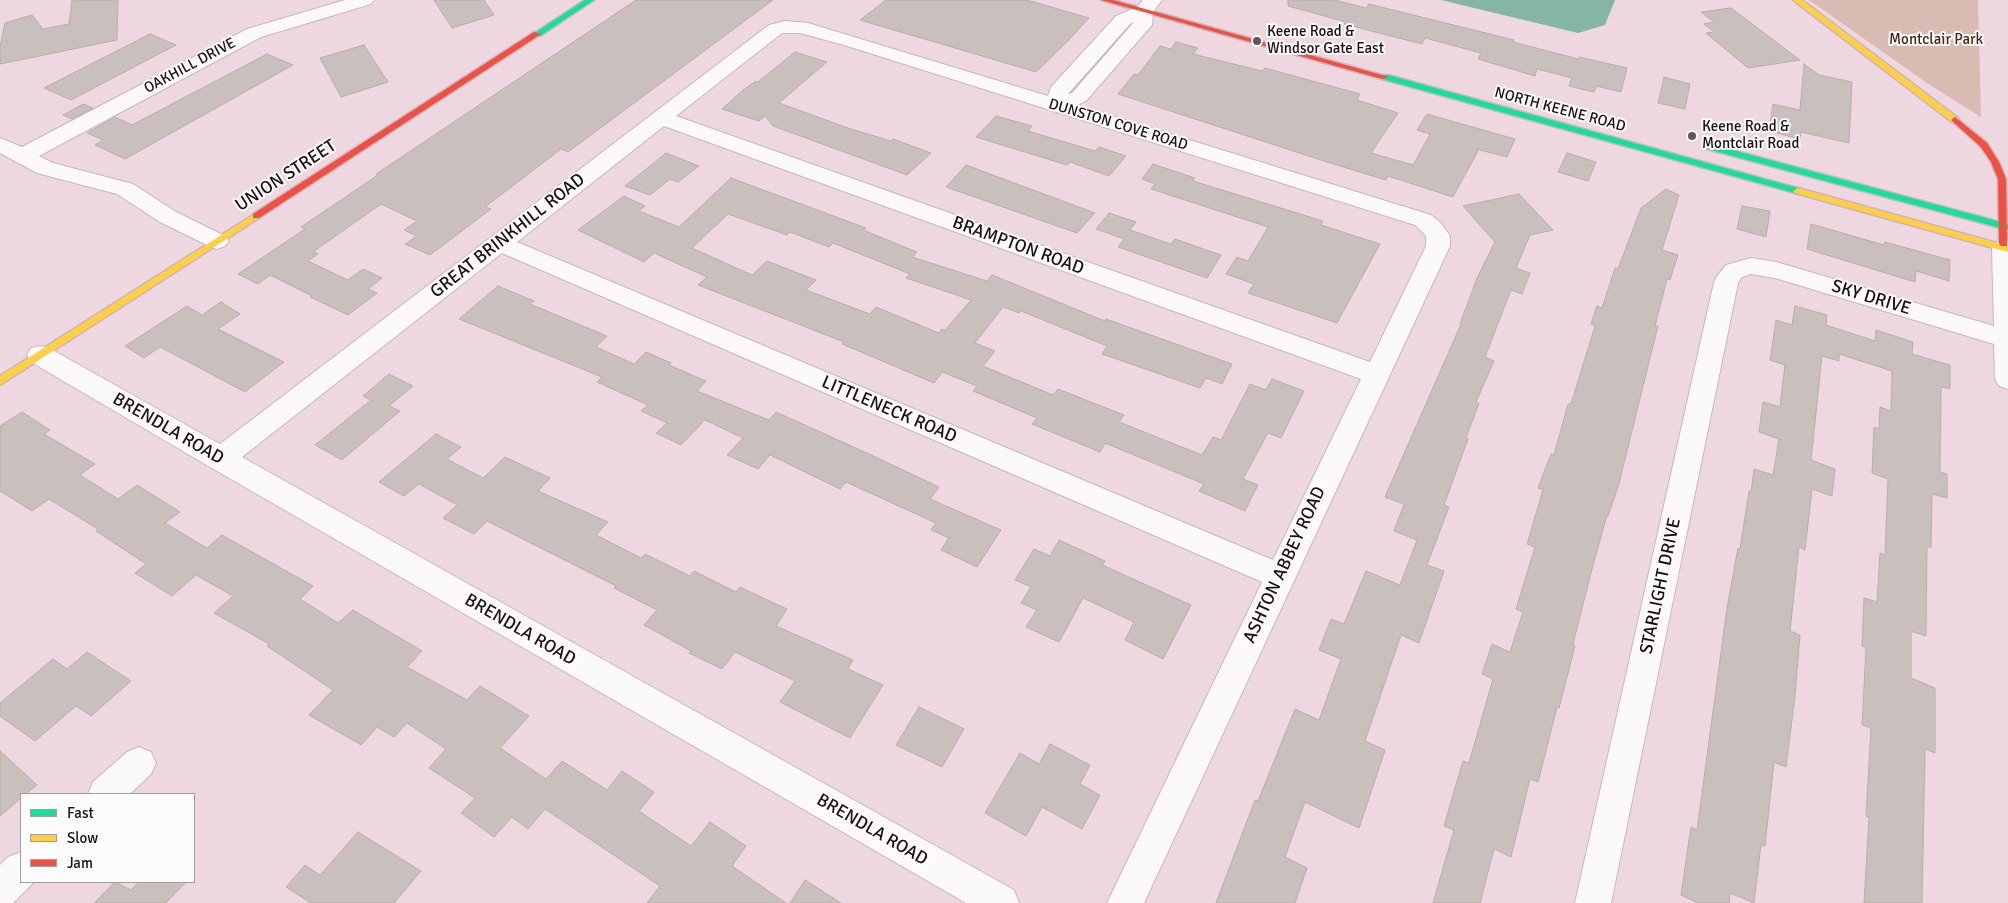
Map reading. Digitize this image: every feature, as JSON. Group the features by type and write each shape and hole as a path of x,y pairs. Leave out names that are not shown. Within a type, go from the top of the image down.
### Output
{"main road":[{"name":"UNION STREET","path":"0,381 590,0"},
{"name":"NORTH KEENE ROAD","path":"1105,0 1148,5 2006,237"},
{"path":"1697,144 2006,237 2002,178 1995,162 1984,145 1945,111 1797,0"}],"street":[{"name":"OAKHILL DRIVE","path":"24,155 254,33 365,0"},
{"path":"1058,106 1078,97 1143,25 1148,5"},
{"name":"GREAT BRINKHILL ROAD","path":"220,459 776,29 792,26 801,27"},
{"name":"DUNSTON COVE ROAD","path":"801,27 1410,215 1423,220 1433,228"},
{"name":"BRAMPTON ROAD","path":"661,118 1375,374"},
{"path":"0,144 24,155 45,168 125,189 168,217 216,241"},
{"name":"ASHTON ABBEY ROAD","path":"1125,903 1375,374 1438,246 1438,236 1433,228"},
{"path":"2006,237 2008,379"},
{"name":"LITTLENECK ROAD","path":"499,243 1280,576"},
{"name":"SKY DRIVE","path":"1734,271 1752,266 1776,270 2008,339"},
{"name":"STARLIGHT DRIVE","path":"1593,903 1726,282 1734,271"},
{"name":"BRENDLA ROAD","path":"40,355 1001,903"},
{"path":"106,793 139,763"},
{"path":"0,890 20,871"}],"green space":[{"name":"Montclair Park","path":"1809,0 1978,0 1981,117 1927,83"}],"shaded area":[{"path":"1441,0 1615,0 1605,25 1578,33"}],"building":[{"path":"72,0 118,0 117,40 0,64 0,47 5,23 32,15 43,29 69,24"},
{"path":"434,0 484,0 494,15 452,28"},
{"path":"636,0 773,0 568,152 561,149 485,207 491,209 430,255 405,244 417,236 404,230 417,221 381,204 313,252 318,254 308,261 348,280 363,269 382,278 368,289 377,293 348,315 270,275 258,284 238,274 305,229 301,227 378,175 376,174"},
{"path":"886,0 1027,0 1089,18 1036,72 860,20"},
{"path":"1288,0 1334,0 1366,8 1369,4 1514,40 1513,42 1578,59 1579,57 1627,68 1621,92 1596,86 1594,92 1569,86 1572,78 1537,69 1535,76 1478,59 1481,53 1425,38 1422,44 1344,24 1346,22 1288,6"},
{"path":"1731,8 1800,60 1748,68 1706,33 1714,32 1704,24 1714,22 1701,12"},
{"path":"150,34 176,45 71,100 44,88"},
{"path":"1176,42 1198,48 1193,54 1262,71 1265,68 1360,94 1357,100 1398,113 1371,153 1413,165 1430,134 1417,130 1427,114 1515,139 1507,157 1476,149 1478,151 1453,197 1388,176 1386,180 1327,162 1118,94 1134,74 1138,75 1160,46 1171,49"},
{"path":"364,45 388,82 341,97 320,58"},
{"path":"795,52 827,62 779,103 848,128 891,141 893,139 931,153 907,175 773,126 765,116 759,121 722,109 743,90 756,81 758,82"},
{"path":"267,54 293,65 125,159 95,145 103,140 87,133 115,117 132,125"},
{"path":"1804,64 1819,75 1852,82 1849,143 1801,132 1800,139 1769,131 1773,104 1800,110"},
{"path":"1664,77 1690,84 1685,109 1658,103"},
{"path":"83,104 93,108 72,119 63,115"},
{"path":"996,116 1032,126 1028,131 1095,151 1099,147 1126,156 1109,176 1070,162 1067,165 976,137"},
{"path":"666,153 699,166 678,182 670,179 650,195 625,186"},
{"path":"1567,153 1596,162 1588,181 1558,172"},
{"path":"1153,164 1195,178 1193,181 1323,221 1321,225 1380,244 1337,323 1248,293 1254,284 1226,274 1237,257 1248,261 1268,227 1151,189 1155,184 1142,179"},
{"path":"966,165 1095,213 1077,233 946,187"},
{"path":"731,178 866,228 863,230 917,252 912,257 987,281 992,275 1105,321 1106,319 1232,364 1222,384 1206,378 1200,388 1102,354 1107,346 1021,311 1019,313 1003,307 975,343 995,351 983,366 1053,395 1058,389 1124,415 1119,422 1202,455 1213,437 1221,440 1250,384 1266,390 1272,379 1304,391 1281,438 1268,433 1243,479 1258,485 1245,511 1199,491 1204,484 1105,443 1100,452 1032,424 1037,418 973,391 977,386 942,372 934,383 842,344 844,342 698,285 707,277 654,253 644,262 578,230 624,196 645,206 639,211 679,227","holes":["728,214 787,235 790,232 829,247 833,243 910,274 906,278 971,300 945,330 942,329 939,333 876,307 870,314 806,290 816,280 767,261 752,275 692,248"]},
{"path":"1666,189 1679,195 1662,250 1678,255 1670,280 1667,279 1655,326 1658,326 1618,487 1607,515 1592,569 1573,644 1575,646 1538,782 1530,779 1511,857 1494,849 1480,903 1433,903 1454,830 1444,826 1463,761 1469,763 1493,679 1482,674 1492,644 1510,652 1523,612 1516,609 1535,547 1527,544 1543,490 1538,488 1551,454 1554,455 1568,404 1571,404 1595,326 1591,324 1597,306 1602,308 1615,268 1618,269 1641,208"},
{"path":"1519,194 1553,230 1530,235 1516,268 1530,273 1522,294 1511,290 1485,357 1494,361 1476,402 1479,403 1466,438 1468,439 1444,505 1449,507 1427,565 1444,571 1419,643 1401,635 1365,741 1385,750 1359,828 1305,802 1285,857 1307,868 1295,903 1216,903 1255,800 1258,801 1295,709 1319,720 1341,659 1319,650 1331,619 1344,624 1366,571 1400,585 1417,540 1394,531 1404,504 1385,497 1461,324 1477,278 1495,242 1463,206"},
{"path":"1742,206 1770,211 1766,237 1737,229"},
{"path":"1109,213 1136,222 1130,230 1171,244 1175,239 1221,255 1207,278 1118,247 1124,239 1096,229"},
{"path":"1811,224 1884,245 1885,242 1950,260 1949,281 1916,271 1915,282 1807,249"},
{"path":"498,286 534,301 530,304 607,336 596,347 634,364 646,352 671,363 669,365 706,381 697,391 769,420 776,412 869,454 939,487 930,499 1001,530 977,567 941,550 949,538 931,530 936,523 846,482 840,489 770,455 758,469 727,455 743,438 705,420 681,445 656,433 667,423 641,411 648,405 597,382 602,377 459,319"},
{"path":"221,302 240,314 218,329 284,362 245,392 160,347 144,358 125,346 187,306 202,315"},
{"path":"1795,306 1827,315 1826,325 1875,341 1876,330 1913,342 1912,354 1950,365 1950,389 1941,387 1940,472 1947,474 1947,498 1932,494 1931,548 1927,546 1926,636 1911,631 1911,678 1935,688 1935,753 1925,749 1922,903 1864,903 1869,817 1866,816 1871,728 1862,725 1866,648 1862,646 1864,598 1877,602 1880,553 1885,555 1888,479 1872,473 1874,427 1879,429 1880,407 1891,411 1892,371 1839,354 1839,361 1822,356 1811,460 1835,469 1832,496 1812,489 1805,550 1799,547 1790,631 1800,635 1795,696 1786,767 1774,762 1765,846 1761,845 1754,903 1730,893 1729,903 1698,903 1681,895 1691,827 1697,830 1727,608 1738,548 1740,549 1749,491 1751,492 1754,469 1773,475 1779,439 1759,432 1763,402 1780,407 1785,365 1770,360 1776,320 1792,325"},
{"path":"389,374 413,386 389,406 400,411 342,460 315,445 371,400 363,396"},
{"path":"22,412 50,430 44,434 95,464 80,475 118,499 137,485 180,512 165,523 207,548 222,535 313,586 300,599 338,623 353,610 422,651 407,667 467,700 480,686 529,716 500,748 546,779 562,761 607,790 622,771 654,792 639,811 691,846 710,822 746,846 732,866 786,903 647,903 660,886 545,809 528,829 512,817 494,837 461,813 475,798 429,768 446,749 407,723 394,737 377,727 361,745 309,715 333,690 267,646 269,644 214,613 233,596 196,575 172,596 135,573 146,564 96,531 98,529 49,499 32,511 0,491 0,426"},
{"path":"436,434 461,447 447,459 483,478 505,457 550,478 538,491 608,522 596,535 641,558 645,554 690,576 694,571 736,592 740,587 787,609 776,626 853,660 848,669 883,685 850,738 780,702 795,681 735,652 722,669 689,653 691,651 644,625 657,610 614,588 616,586 487,521 474,534 443,518 457,505 419,484 404,496 379,482"},
{"path":"1059,540 1105,561 1102,565 1191,605 1163,659 1125,640 1134,622 1083,598 1059,642 1026,627 1037,610 1021,603 1031,587 1015,580 1034,549 1050,556"},
{"path":"87,652 131,681 91,716 76,706 35,741 0,716 0,703 53,659 67,669"},
{"path":"919,707 964,729 942,767 896,745"},
{"path":"1050,744 1090,765 1080,784 1100,795 1082,829 1042,807 1026,836 985,813 1020,753 1039,764"},
{"path":"0,751 37,785 27,793 20,793 20,799 0,816"},
{"path":"358,832 421,871 394,903 311,903 286,887 305,865 320,875"},
{"path":"805,880 841,903 790,903"},
{"path":"114,883 131,890 138,883 185,883 166,903 94,903"}],"traffic: fast":[{"path":"537,34 590,0"},
{"path":"1385,77 1798,191"},
{"path":"1710,147 2008,227"}],"traffic: slow":[{"path":"1797,0 1955,120"},
{"path":"1798,191 2008,249"},
{"path":"0,381 256,216"}],"traffic: jam":[{"path":"1105,0 1385,77"},
{"path":"256,216 537,34"},
{"path":"1955,120 1984,145 1995,162 2002,179 2004,244"}],"place":[{"name":"Keene Road & Windsor Gate East","path":"1257,41"},
{"name":"Keene Road & Montclair Road","path":"1692,136"}]}
